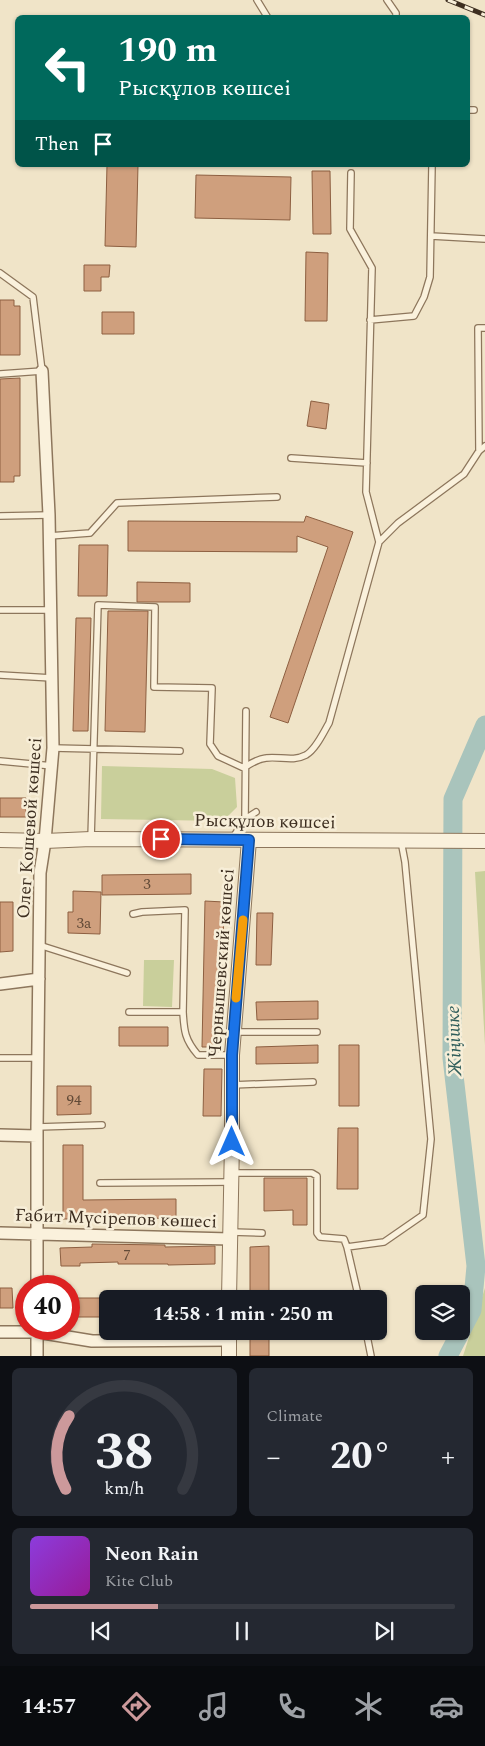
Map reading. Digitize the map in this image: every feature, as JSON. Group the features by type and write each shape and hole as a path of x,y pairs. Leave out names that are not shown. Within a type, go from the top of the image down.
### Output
{"street":[{"name":"Олег Кошевой көшесі","path":"38,1275 37,1131 40,873 53,766 49,515 42,371"},
{"name":"Рысқұлов көшсеі","path":"0,840 45,841 91,838 485,841"},
{"name":"Чернышевский көшесі","path":"229,1290 232,1055 249,840"},
{"path":"0,984 39,979"},
{"path":"0,1135 37,1131"},
{"name":"Ғабит Мүсірепов көшесі","path":"0,1233 231,1236"},
{"path":"0,1332 15,1331"},
{"path":"80,1339 92,1341 119,1340"},
{"path":"37,1340 38,1356"},
{"path":"229,1340 229,1356"}],"lane":[{"path":"257,0 266,15"},
{"path":"387,0 396,15"},
{"path":"370,320 414,316 424,298 430,277 432,167"},
{"path":"350,173 350,230 372,268 366,492 379,542"},
{"path":"431,236 485,239"},
{"path":"0,273 33,297 42,371 0,374"},
{"path":"479,451 478,328 485,328"},
{"path":"244,768 256,760 267,758 293,759 306,755 319,740 329,723 379,542 398,523 464,474 479,451 485,446"},
{"path":"291,458 367,463"},
{"path":"49,536 90,533 117,503 277,497"},
{"path":"0,516 49,515"},
{"path":"91,838 98,605 155,607 154,687 212,688 210,744 218,756 244,768"},
{"path":"0,610 50,610"},
{"path":"0,675 52,678"},
{"path":"245,819 246,711"},
{"path":"53,748 180,751"},
{"path":"0,761 53,766"},
{"path":"231,840 245,819 256,812"},
{"path":"347,1247 384,1242 423,1215 431,1139 405,862 406,841"},
{"path":"133,914 185,910 183,1012 184,1031 188,1044 198,1055 232,1055"},
{"path":"39,945 127,973"},
{"path":"129,1012 183,1012"},
{"path":"234,1032 317,1032"},
{"path":"0,1058 38,1058"},
{"path":"232,1085 313,1082"},
{"path":"37,1131 102,1125"},
{"path":"100,1183 312,1173 316,1176 317,1233 320,1237 344,1239 357,1290"},
{"path":"231,1236 262,1233"},
{"path":"368,1340 371,1356"}],"green space":[{"path":"102,766 212,769 235,778 237,807 223,821 101,819"},
{"path":"485,871 485,1045 475,872"},
{"path":"144,960 174,960 172,1007 143,1006"},
{"path":"485,1288 485,1356 463,1356 468,1340 470,1340 470,1334"}],"building":[{"path":"107,167 138,167 136,247 105,246"},
{"path":"312,171 330,171 331,234 313,234"},
{"path":"196,175 291,177 290,220 195,218"},
{"path":"306,252 328,253 327,321 305,321"},
{"path":"84,265 110,265 109,277 101,277 101,291 84,291"},
{"path":"0,300 14,300 14,306 20,306 20,355 0,355"},
{"path":"102,312 134,312 134,334 102,334"},
{"path":"20,378 20,476 14,476 14,482 0,482 0,379"},
{"path":"311,401 329,404 326,429 307,426"},
{"path":"306,516 353,532 288,723 270,717 328,547 297,536 297,552 128,551 128,521 304,522"},
{"path":"79,545 108,545 107,596 78,596"},
{"path":"137,582 190,583 190,602 137,602"},
{"path":"108,611 148,611 145,732 105,731"},
{"path":"76,618 91,618 88,731 73,731"},
{"path":"0,798 26,798 26,817 0,817"},
{"path":"191,874 191,894 102,895 102,875"},
{"path":"73,891 101,892 100,934 68,933 68,912 73,912"},
{"path":"205,901 224,902 221,1047 202,1047"},
{"path":"0,902 13,902 13,951 0,952"},
{"path":"257,913 273,913 271,965 256,965"},
{"path":"318,1001 318,1019 257,1020 256,1002"},
{"path":"119,1027 168,1027 168,1046 119,1046"},
{"path":"318,1045 318,1063 256,1064 256,1047"},
{"path":"339,1045 359,1045 359,1106 339,1106"},
{"path":"204,1069 222,1069 221,1116 203,1116"},
{"path":"57,1086 91,1086 91,1114 57,1115"},
{"path":"338,1128 358,1128 358,1189 337,1189"},
{"path":"63,1145 83,1145 83,1200 176,1199 176,1218 63,1219"},
{"path":"264,1178 307,1178 307,1225 293,1225 293,1210 264,1211"},
{"path":"92,1244 165,1245 165,1247 215,1246 215,1264 118,1264 118,1262 80,1263 80,1266 61,1266 60,1248 92,1247"},
{"path":"269,1246 269,1290 250,1290 250,1247"},
{"path":"0,1288 12,1288 13,1308 0,1308"},
{"path":"80,1298 99,1298 99,1317 80,1317"},
{"path":"250,1340 269,1340 269,1356 250,1356"}],"waterway":[{"name":"Жіңішке","path":"448,1356 472,1310 476,1266 452,1058 453,799 485,725"}],"railway":[{"path":"448,0 485,15"}],"slow traffic":[{"path":"236,998 243,920"}],"route":[{"path":"161,839 249,840 232,1055 232,1142"}]}
